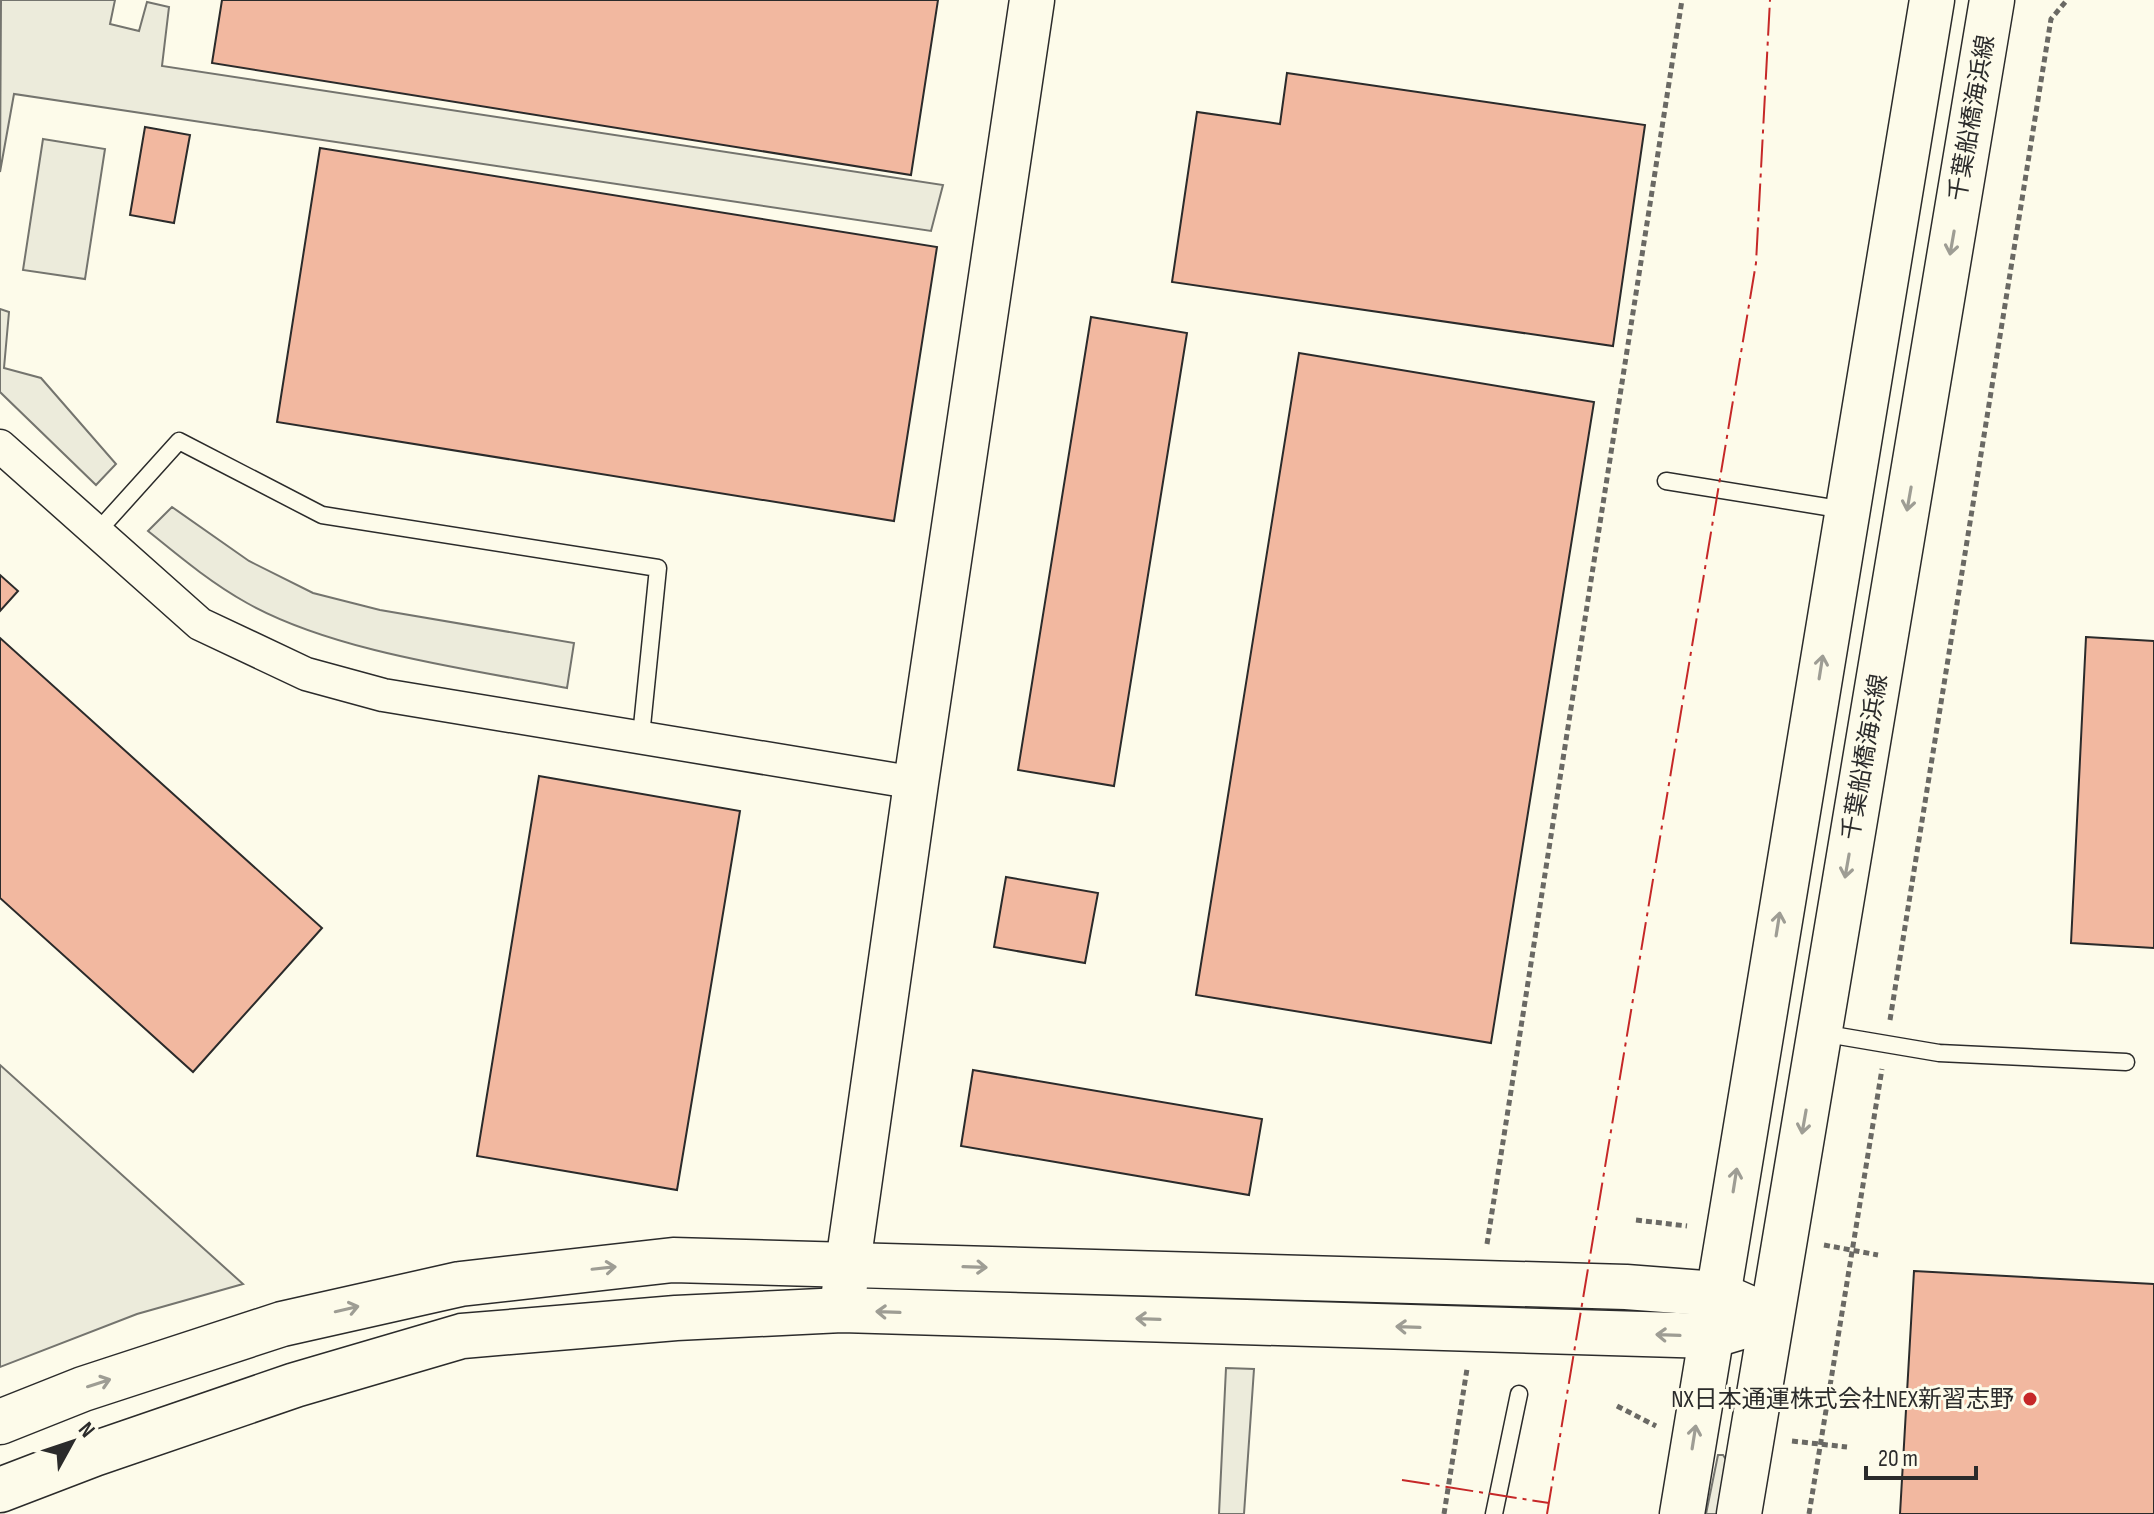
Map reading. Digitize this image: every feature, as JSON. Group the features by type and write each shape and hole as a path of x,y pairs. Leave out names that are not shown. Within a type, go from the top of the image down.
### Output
{"street":[{"path":"842,1310 916,783 1032,0"},
{"path":"1682,1514 1932,0"},
{"name":"千葉船橋海浜線","path":"1739,1514 1992,0"},
{"path":"0,446 200,624 306,674 383,695 916,783"},
{"path":"0,1422 83,1389 282,1324 460,1284 673,1260 1610,1286 1717,1294 1771,1318"},
{"path":"0,1490 295,1385 462,1336 676,1318 842,1310 1711,1336 1771,1318"}],"lane":[{"path":"97,532 179,441 322,515 658,568 641,736"},
{"path":"1666,481 1847,511"},
{"path":"1819,1033 1939,1053 2126,1062"},
{"path":"1494,1514 1519,1394"}],"path":[{"path":"1486,1245 1682,0"},
{"path":"1890,1023 2051,19 2067,0"},
{"path":"1809,1514 1883,1060"},
{"path":"1636,1220 1687,1226"},
{"path":"1818,1244 1878,1255"},
{"path":"1444,1514 1469,1357"},
{"path":"1617,1406 1660,1428"},
{"path":"1785,1440 1847,1447"}],"shaded area":[{"path":"1,0 115,0 110,24 139,31 147,2 169,7 162,66 943,185 931,231 14,94 0,172"},
{"path":"43,139 105,149 85,279 23,270"},
{"path":"0,309 9,312 4,368 41,378 116,464 96,485 0,392"},
{"path":"172,507 249,561 313,593 380,610 574,643 567,688 403,657 282,620 221,587 148,531"},
{"path":"0,1065 243,1284 137,1314 0,1367"},
{"path":"1226,1368 1254,1369 1244,1514 1219,1514"},
{"path":"1718,1455 1723,1455 1727,1461 1719,1514 1706,1514"}],"building":[{"path":"222,0 938,0 911,175 212,63"},
{"path":"1287,73 1645,125 1613,346 1172,282 1197,112 1280,124"},
{"path":"145,127 190,135 174,223 130,215"},
{"path":"320,148 937,247 894,521 277,422"},
{"path":"1091,317 1187,333 1114,786 1018,770"},
{"path":"1299,353 1594,402 1491,1043 1196,995"},
{"path":"0,575 18,591 0,611"},
{"path":"2086,637 2154,641 2154,948 2071,943"},
{"path":"0,638 322,928 193,1072 0,898"},
{"path":"539,776 740,811 677,1190 477,1156"},
{"path":"1006,877 1098,893 1085,963 994,947"},
{"path":"973,1070 1262,1119 1249,1195 961,1146"},
{"name":"NX日本通運株式会社NEX新習志野","path":"1914,1271 2154,1284 2154,1514 1900,1514"}],"power":[{"path":"1547,1514 1756,263 1770,0"},
{"path":"1402,1480 1549,1503"}],"place":[{"name":"NX日本通運株式会社NEX新習志野","path":"2030,1399"}]}
